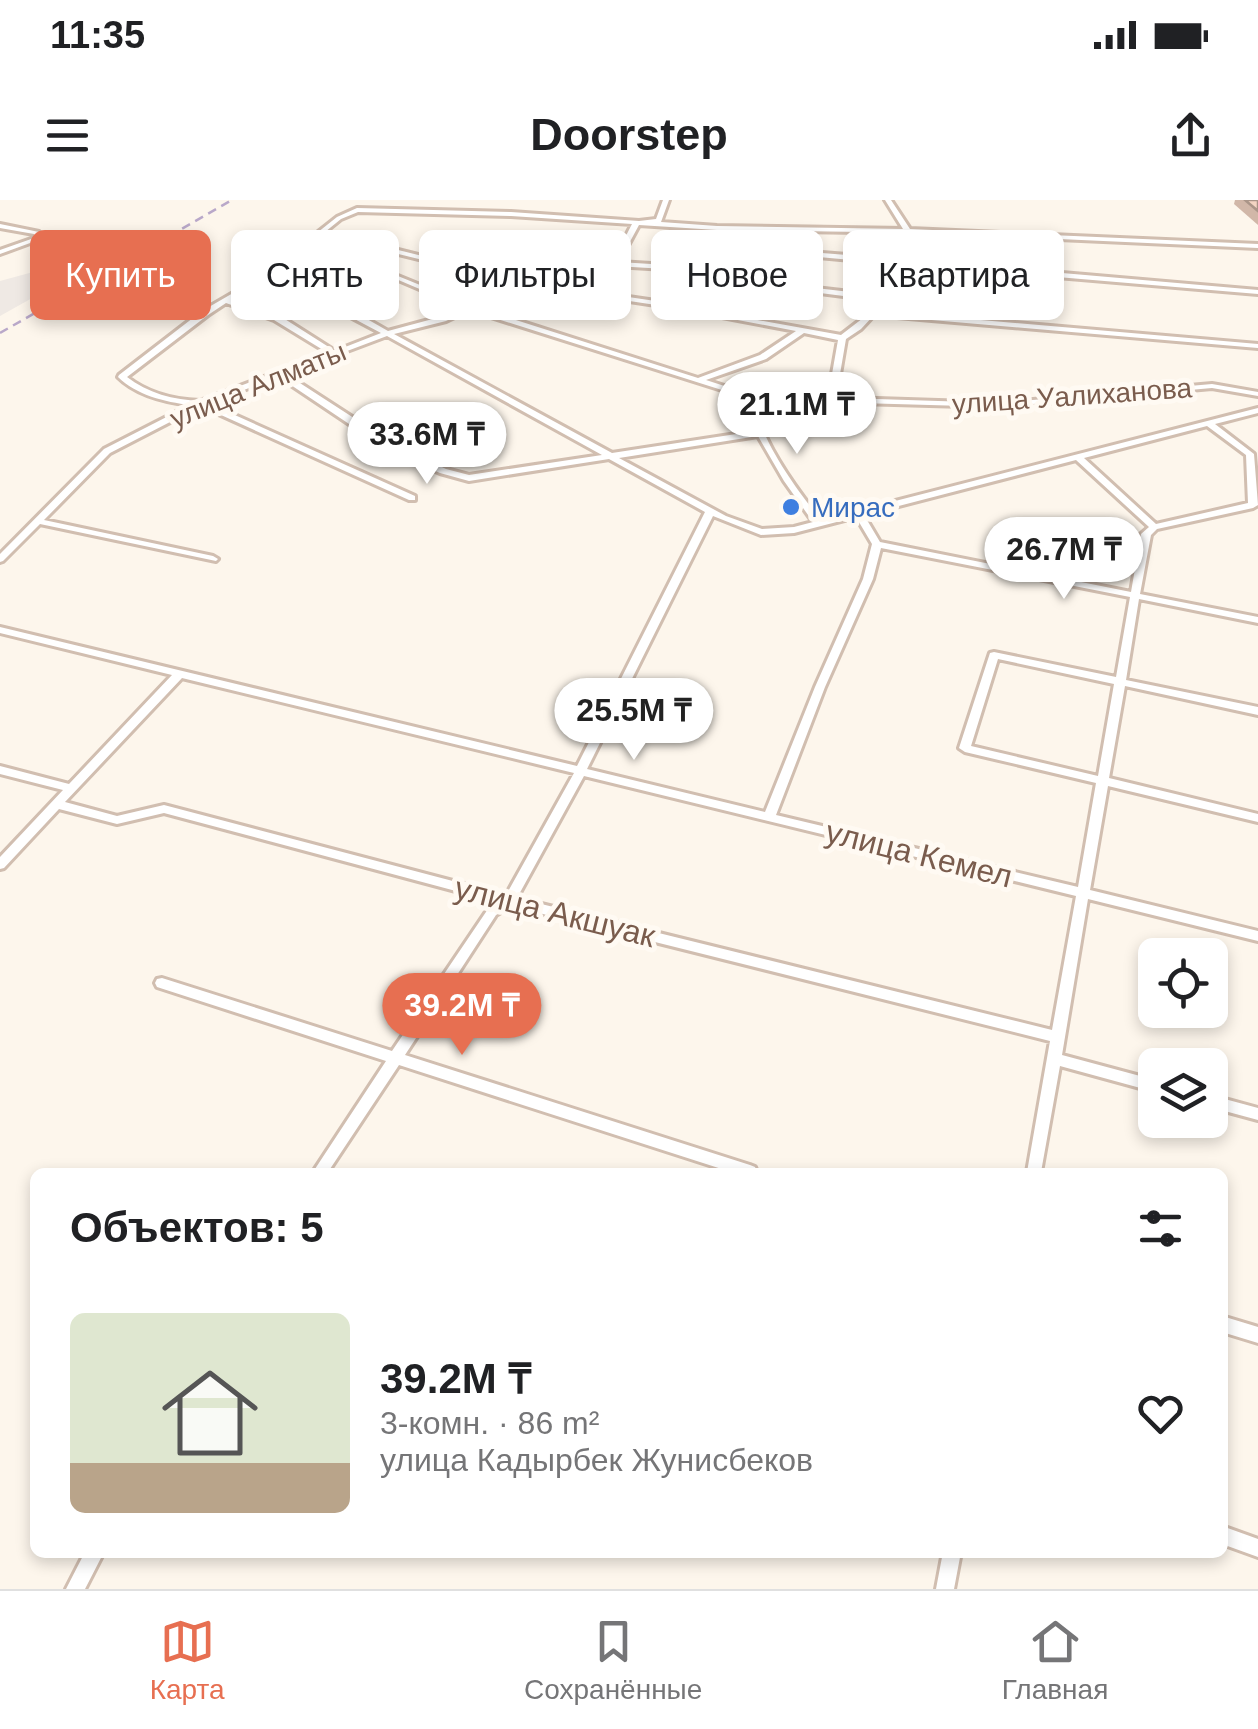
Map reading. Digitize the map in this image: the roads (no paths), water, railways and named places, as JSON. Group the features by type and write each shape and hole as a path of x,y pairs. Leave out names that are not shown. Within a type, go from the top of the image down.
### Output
{"street":[{"path":"405,210 411,200"},
{"path":"636,223 659,221 666,200"},
{"path":"888,200 907,230"},
{"path":"324,230 348,212 405,210 843,231"},
{"path":"631,232 636,223"},
{"path":"0,226 37,233 38,239 0,252"},
{"path":"1064,236 1258,246"},
{"path":"1064,275 1258,292"},
{"path":"231,298 121,379 190,404 201,403 412,498"},
{"path":"226,301 277,318 334,354"},
{"path":"361,320 710,512 761,532 818,523 1258,410"},
{"name":"улица Алматы","path":"0,559 106,451 201,403 431,320"},
{"name":"улица Уалиханова","path":"509,320 750,396 1000,405 1212,386 1258,394"},
{"path":"753,320 842,338 868,320"},
{"path":"955,320 1258,346"},
{"path":"701,379 763,357 803,330"},
{"path":"803,397 829,390 842,338"},
{"path":"279,373 411,458 441,472 468,478 495,477 605,454 762,433"},
{"path":"750,396 749,406 785,478 818,523"},
{"path":"1035,1168 1146,534 1154,527 1253,505 1250,454 1208,422"},
{"path":"1078,457 1154,527"},
{"path":"323,1168 492,912 509,901 580,772 710,512"},
{"path":"769,818 820,687 868,579 877,544 858,512"},
{"path":"37,520 213,560"},
{"path":"877,544 1258,620"},
{"name":"улица Кемел","path":"0,630 1258,936"},
{"path":"1258,711 994,655 965,748 1258,818"},
{"path":"0,865 68,788 179,674"},
{"path":"0,770 68,788"},
{"name":"улица Акшуак","path":"56,804 117,820 164,809 509,901 1056,1037"},
{"path":"162,983 737,1168"},
{"path":"1056,1059 1138,1081"},
{"path":"1228,1106 1258,1114"},
{"path":"1228,1326 1258,1335"},
{"path":"1228,1537 1258,1548"},
{"path":"74,1589 92,1558"},
{"path":"945,1589 951,1558"}],"railway":[{"path":"0,333 232,200"}],"place":[{"name":"Мирас","path":"791,507"}]}
